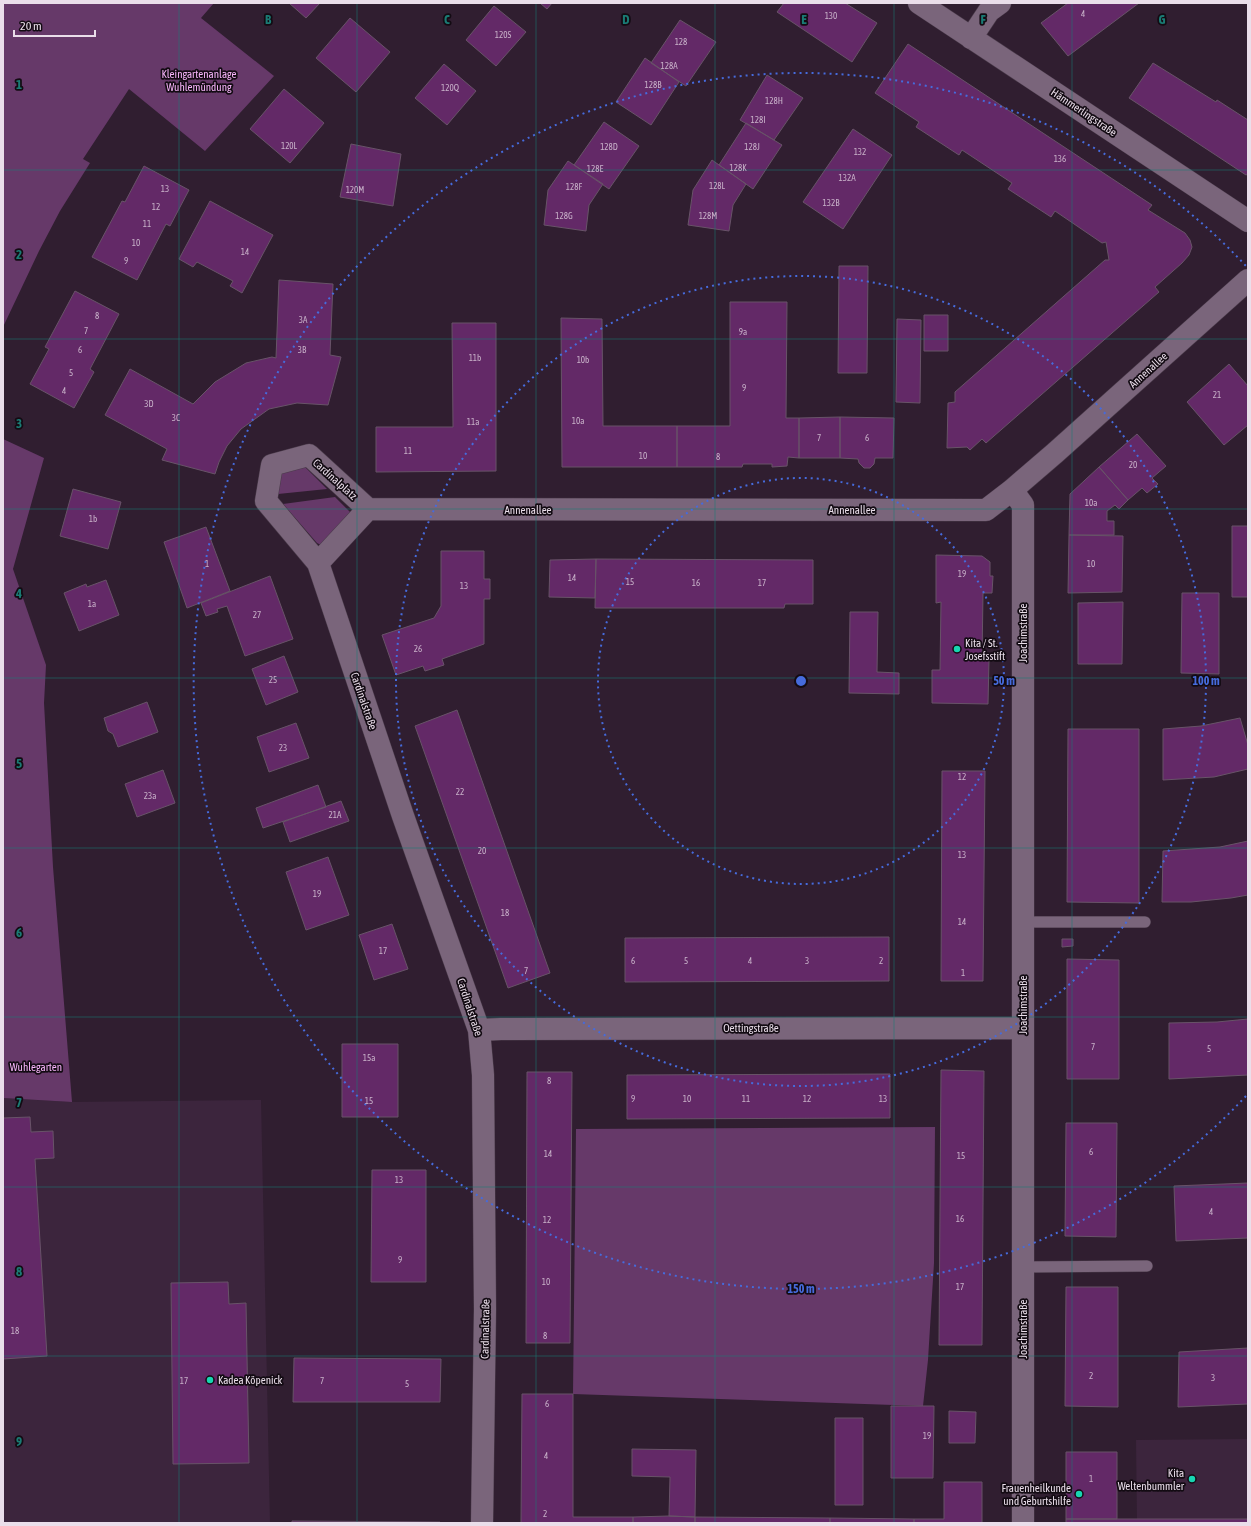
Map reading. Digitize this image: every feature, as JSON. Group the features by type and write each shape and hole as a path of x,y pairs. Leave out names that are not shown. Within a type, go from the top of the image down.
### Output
{"street":[{"name":"Hämmerlingstraße","path":"919,3 1248,222"},
{"path":"971,38 989,11 1000,3"},
{"name":"Annenallee","path":"368,509 986,510 1061,448 1248,280"},
{"name":"Cardinalplatz","path":"318,563 266,501 272,465 309,455 368,509"},
{"name":"Joachimstraße","path":"1012,490 1023,505 1023,1523"},
{"path":"318,563 368,509"},
{"name":"Cardinalstraße","path":"318,563 401,809 479,1030 483,1075 485,1309 482,1523"},
{"name":"Oettingstraße","path":"479,1030 533,1028 1023,1028"}],"lane":[{"path":"1023,922 1145,922"},
{"path":"1023,1266 1147,1266"}],"shaded area":[{"path":"3,1098 72,1102 261,1100 270,1523 3,1523"},
{"name":"Kita Weltenbummler","path":"1248,1439 1248,1523 1137,1523 1136,1440"}],"green space":[{"name":"Kleingartenanlage Wuhlemündung","path":"3,3 214,3 201,18 274,76 205,151 129,89 83,159 90,163 60,211 39,251 3,327"},
{"name":"Wuhlegarten","path":"3,439 44,458 13,569 46,665 44,703 53,867 72,1102 3,1098"},
{"path":"302,467 306,468 327,489 278,494 281,474 284,471"},
{"path":"335,497 350,512 350,516 321,545 317,543 283,504"},
{"path":"935,1127 934,1263 928,1360 923,1406 573,1394 576,1129"}],"building":[{"path":"289,3 320,3 306,18"},
{"path":"540,3 552,3 547,9"},
{"path":"784,3 845,3 877,23 852,62 777,12"},
{"path":"1068,3 1139,3 1068,56 1041,23"},
{"path":"494,6 526,32 496,66 466,40"},
{"path":"350,18 390,52 356,92 316,58"},
{"path":"680,20 716,42 686,86 651,63"},
{"path":"908,44 1152,205 1148,210 1185,233 1190,240 1192,247 1189,255 1182,263 1155,287 1159,292 986,443 982,439 970,450 967,447 947,448 948,403 955,402 955,392 1105,260 1109,260 1106,242 1102,243 1055,211 1051,217 1008,189 1012,183 962,150 959,155 916,127 919,122 875,93"},
{"path":"645,58 679,82 651,125 616,102"},
{"path":"1153,63 1216,102 1217,100 1248,120 1248,174 1246,175 1129,98"},
{"path":"444,64 476,91 447,125 415,98"},
{"path":"767,75 803,98 774,140 740,120"},
{"path":"284,89 324,123 290,163 250,129"},
{"path":"604,122 639,146 609,189 574,165"},
{"path":"746,123 782,145 753,189 719,165"},
{"path":"853,129 892,155 843,229 803,202"},
{"path":"351,144 401,154 393,206 340,197"},
{"path":"712,160 746,184 733,205 729,231 688,225 693,190"},
{"path":"568,161 603,184 589,205 586,231 544,225 548,190"},
{"path":"144,166 189,190 170,226 166,224 137,280 92,257 122,201 125,202"},
{"path":"210,201 273,235 242,293 230,286 233,281 197,262 193,267 179,259"},
{"path":"839,266 868,266 867,373 838,373"},
{"path":"279,280 333,284 330,355 341,357 328,405 297,403 269,409 241,429 227,446 215,474 162,460 167,449 105,415 130,369 193,404 215,382 246,363 272,357 276,358"},
{"path":"75,291 119,314 90,369 94,372 74,408 30,384 49,349 45,347"},
{"path":"730,302 787,302 786,418 799,418 799,458 788,457 787,466 772,467 772,464 743,464 742,467 677,467 677,426 730,426"},
{"path":"924,315 948,315 948,351 924,351"},
{"path":"561,318 602,319 603,426 677,426 677,467 562,467"},
{"path":"897,319 921,320 920,403 896,402"},
{"path":"452,323 496,323 496,471 376,472 376,427 453,427"},
{"path":"1229,364 1248,386 1248,425 1224,445 1187,402"},
{"path":"840,417 894,418 893,458 875,458 874,464 870,468 864,468 859,463 858,459 840,458"},
{"path":"840,417 840,458 799,458 799,418"},
{"path":"1137,434 1166,466 1152,478 1158,484 1147,493 1142,488 1128,500 1099,467"},
{"path":"1099,467 1128,500 1119,509 1115,505 1107,511 1107,521 1114,521 1114,535 1069,535 1070,494"},
{"path":"73,489 121,502 108,549 60,536"},
{"path":"1232,526 1248,526 1248,597 1232,597"},
{"path":"206,527 230,591 187,608 164,542"},
{"path":"1069,535 1123,536 1122,592 1068,593"},
{"path":"441,551 484,551 484,579 490,579 490,599 484,599 484,644 442,659 444,665 425,671 423,666 396,675 382,635 434,618 441,606"},
{"path":"936,555 982,556 990,562 990,576 993,576 992,593 983,593 982,660 989,660 988,704 932,703 932,670 940,670 941,602 936,603"},
{"path":"596,559 595,598 549,597 550,560"},
{"path":"596,559 813,560 813,604 785,604 784,608 595,608"},
{"path":"270,576 293,639 245,656 227,606 217,609 218,612 206,616 201,603"},
{"path":"106,580 119,615 79,631 64,593 86,584 87,587"},
{"path":"1182,593 1219,593 1219,674 1181,673"},
{"path":"1123,602 1122,664 1078,664 1078,603"},
{"path":"850,612 878,612 877,672 899,673 899,694 849,693"},
{"path":"284,656 298,692 266,705 252,669"},
{"path":"147,702 158,732 118,747 113,734 108,731 104,718"},
{"path":"457,710 550,973 508,988 415,726"},
{"path":"1240,718 1248,745 1248,769 1214,777 1163,780 1163,729 1201,726"},
{"path":"296,723 309,758 269,772 257,737"},
{"path":"1068,729 1139,729 1139,903 1067,902"},
{"path":"163,770 175,803 137,817 125,784"},
{"path":"942,771 985,771 983,981 941,981"},
{"path":"318,785 326,807 263,828 256,808"},
{"path":"341,801 349,821 290,842 283,822"},
{"path":"1248,841 1248,895 1191,902 1162,902 1163,851 1220,847"},
{"path":"328,857 349,915 306,930 286,872"},
{"path":"392,924 408,969 374,980 359,935"},
{"path":"889,937 889,981 625,982 625,938"},
{"path":"1062,939 1073,939 1073,946 1062,947"},
{"path":"1067,959 1119,960 1119,1079 1067,1079"},
{"path":"1248,1019 1248,1075 1169,1079 1169,1023 1217,1022"},
{"path":"342,1044 398,1044 398,1117 342,1117"},
{"path":"941,1070 984,1071 982,1345 939,1345"},
{"path":"527,1072 572,1072 570,1343 526,1343"},
{"path":"890,1074 890,1118 627,1119 627,1075"},
{"path":"30,1117 31,1132 53,1131 54,1158 35,1159 47,1356 3,1359 3,1118"},
{"path":"1066,1123 1117,1123 1116,1237 1065,1236"},
{"path":"372,1170 426,1170 426,1282 371,1282"},
{"path":"1248,1183 1248,1238 1176,1241 1174,1186"},
{"name":"Kadea Köpenick","path":"228,1282 229,1304 246,1303 249,1463 173,1464 171,1283"},
{"path":"1066,1287 1118,1287 1118,1407 1065,1406"},
{"path":"1248,1348 1248,1404 1178,1407 1179,1352"},
{"path":"294,1358 441,1359 440,1402 293,1402"},
{"path":"522,1394 573,1394 573,1517 633,1517 633,1523 521,1523"},
{"path":"891,1406 934,1406 933,1478 891,1478"},
{"path":"949,1411 976,1412 975,1443 949,1443"},
{"path":"835,1418 863,1418 863,1505 835,1505"},
{"path":"632,1449 696,1450 695,1517 669,1516 670,1477 632,1476"},
{"path":"1066,1452 1117,1452 1117,1519 1066,1519"},
{"path":"944,1482 982,1482 982,1523 914,1523 914,1519 944,1519"},
{"path":"633,1517 695,1517 695,1523 633,1523"},
{"path":"695,1517 830,1518 830,1523 695,1523"},
{"path":"830,1518 914,1519 914,1523 830,1523"},
{"path":"1066,1519 1248,1519 1248,1523 1066,1523"},
{"path":"292,1521 440,1522 440,1523 292,1523"}],"place":[{"name":"Kita / St. Josefsstift","path":"957,649"},
{"name":"Kadea Köpenick","path":"210,1380"},
{"name":"Kita Weltenbummler","path":"1192,1479"},
{"name":"Frauenheilkunde und Geburtshilfe","path":"1079,1494"}]}
